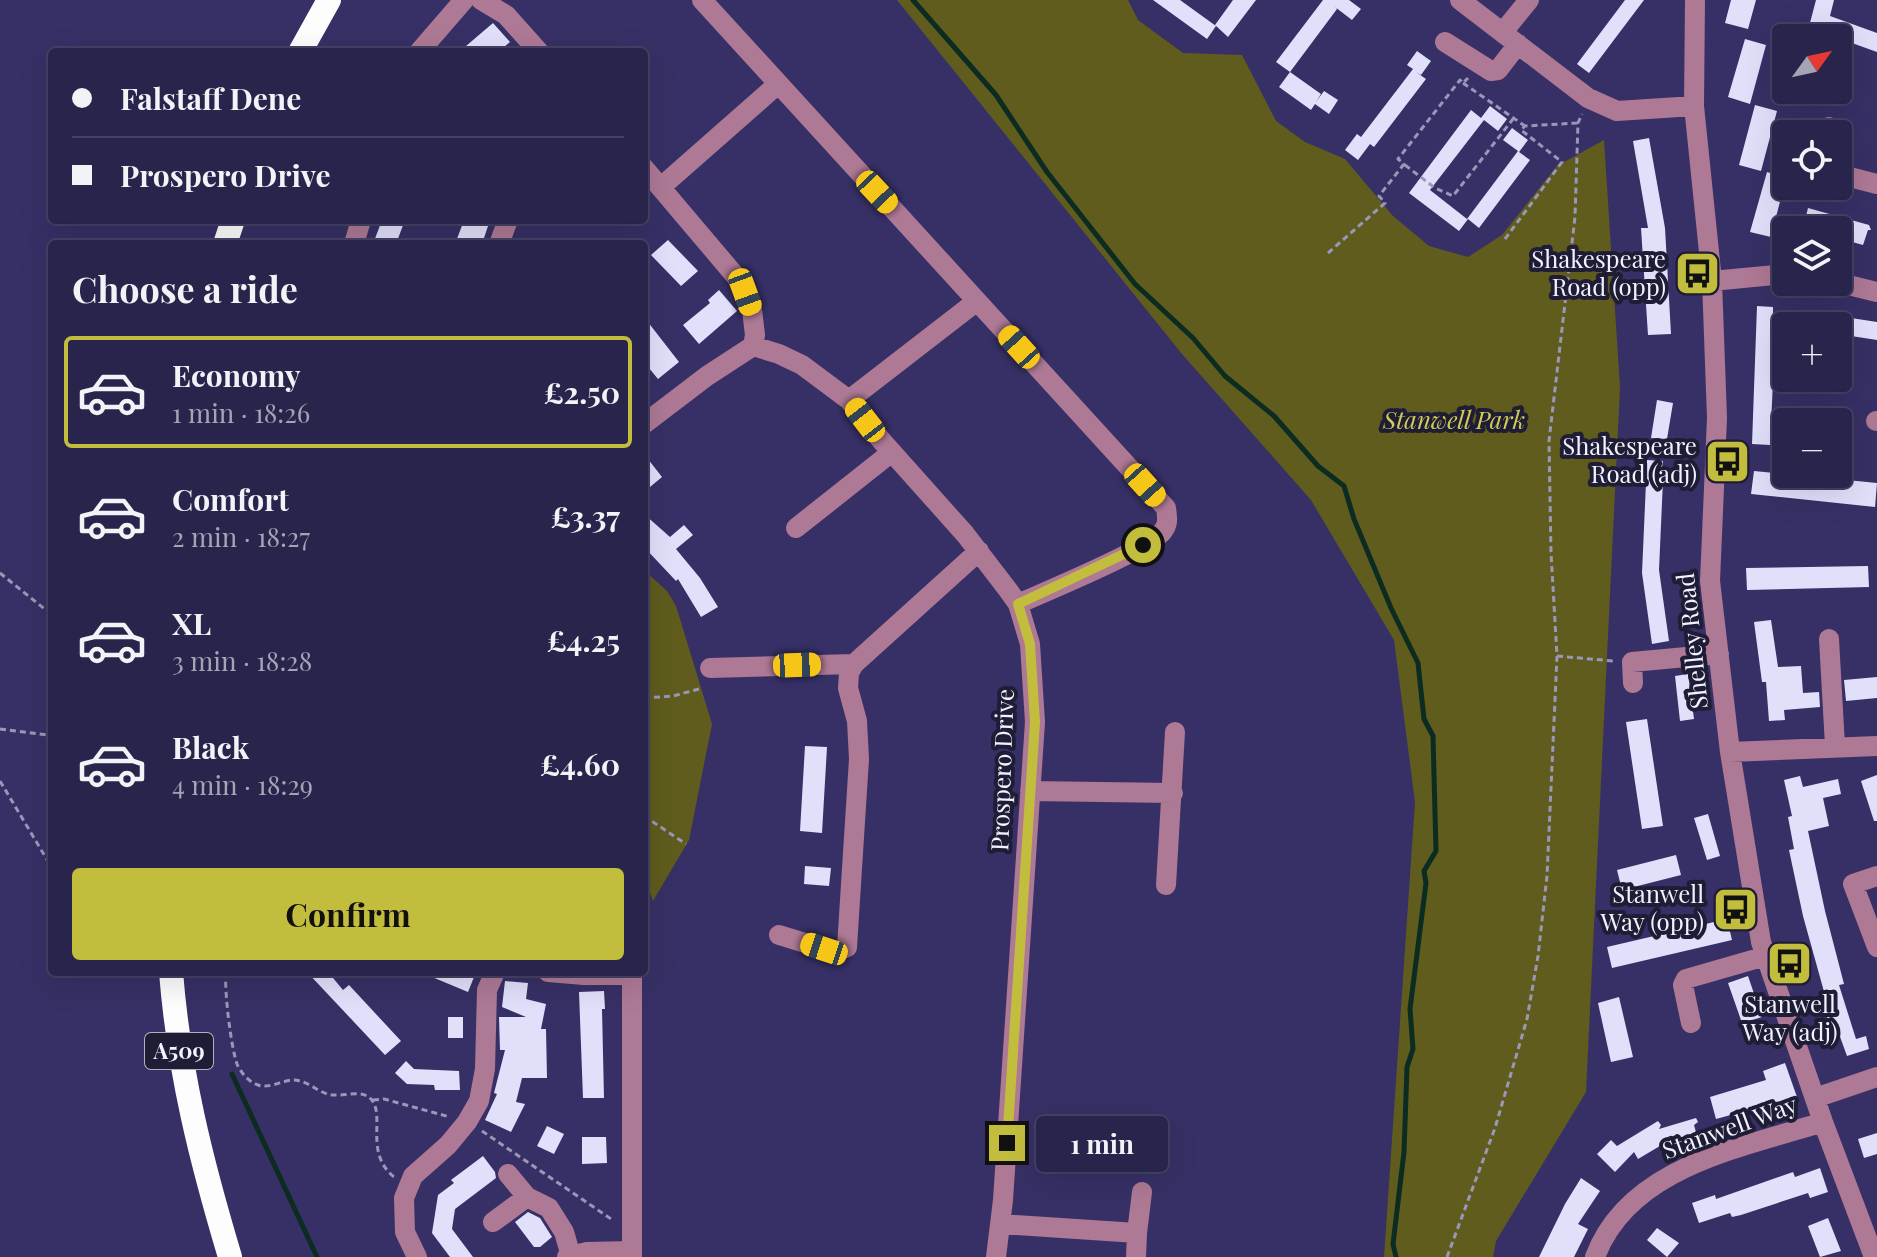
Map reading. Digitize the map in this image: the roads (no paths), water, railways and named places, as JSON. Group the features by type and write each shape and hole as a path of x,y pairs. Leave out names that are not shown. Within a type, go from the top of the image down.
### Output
{"highway":[{"path":"302,48 329,0"},
{"name":"A509","path":"171,976 177,1038 194,1129 230,1257"}],"street":[{"path":"422,48 464,0"},
{"path":"481,0 506,15 535,48"},
{"path":"702,0 1166,508 1168,523 1161,535 1018,604"},
{"path":"1460,0 1588,98 1617,111 1694,106"},
{"path":"1445,42 1491,71 1498,70 1529,0"},
{"name":"Shelley Road","path":"1695,0 1694,106 1712,281 1717,418 1710,581 1730,752 1761,942 1823,1122 1874,1257"},
{"path":"661,187 778,84"},
{"path":"648,172 738,279 752,310 755,335 753,346 648,421"},
{"path":"1852,178 1877,184"},
{"path":"1712,281 1772,275"},
{"path":"1852,285 1876,289"},
{"path":"849,400 977,301"},
{"name":"Prospero Drive","path":"753,346 802,365 849,400 979,551 1018,604 1030,644 1035,722 996,1257"},
{"path":"796,528 892,452"},
{"path":"779,935 835,952 847,947 859,759 857,721 848,688 849,673 854,664 979,551"},
{"path":"1829,639 1835,746"},
{"path":"1633,673 1719,654"},
{"path":"710,668 854,664"},
{"path":"1166,885 1175,732"},
{"path":"1730,752 1877,746"},
{"path":"1030,791 1173,793"},
{"path":"1877,876 1853,884 1877,947"},
{"path":"1691,1023 1683,985 1686,979 1766,956"},
{"path":"417,1257 405,1232 404,1198 413,1176 448,1145 479,1101 485,1069 487,990 493,976"},
{"path":"508,1174 527,1197 549,1208 559,1222 569,1256 587,1252 632,1254 632,976"},
{"name":"Stanwell Way","path":"1815,1098 1877,1077"},
{"name":"Stanwell Way","path":"1595,1257 1618,1216 1653,1184 1705,1159 1823,1122"},
{"path":"1136,1257 1142,1192"},
{"path":"493,1222 527,1197"},
{"path":"1000,1224 1137,1233"}],"waterway":[{"path":"913,0 996,95 1047,172 1135,284 1193,338 1225,376 1274,416 1318,466 1344,486 1354,519 1391,608 1418,663 1424,719 1433,736 1436,851 1424,871 1426,883 1410,1009 1413,1049 1407,1067 1404,1152 1393,1244 1396,1257"},
{"path":"232,1074 317,1257"}],"place":[{"name":"Shakespeare Road (opp)","path":"1697,274"},
{"name":"Shakespeare Road (adj)","path":"1728,461"},
{"name":"Stanwell Way (opp)","path":"1735,909"},
{"name":"Stanwell Way (adj)","path":"1790,963"}],"park label":[{"name":"Stanwell Park","path":"1454,421"}]}
